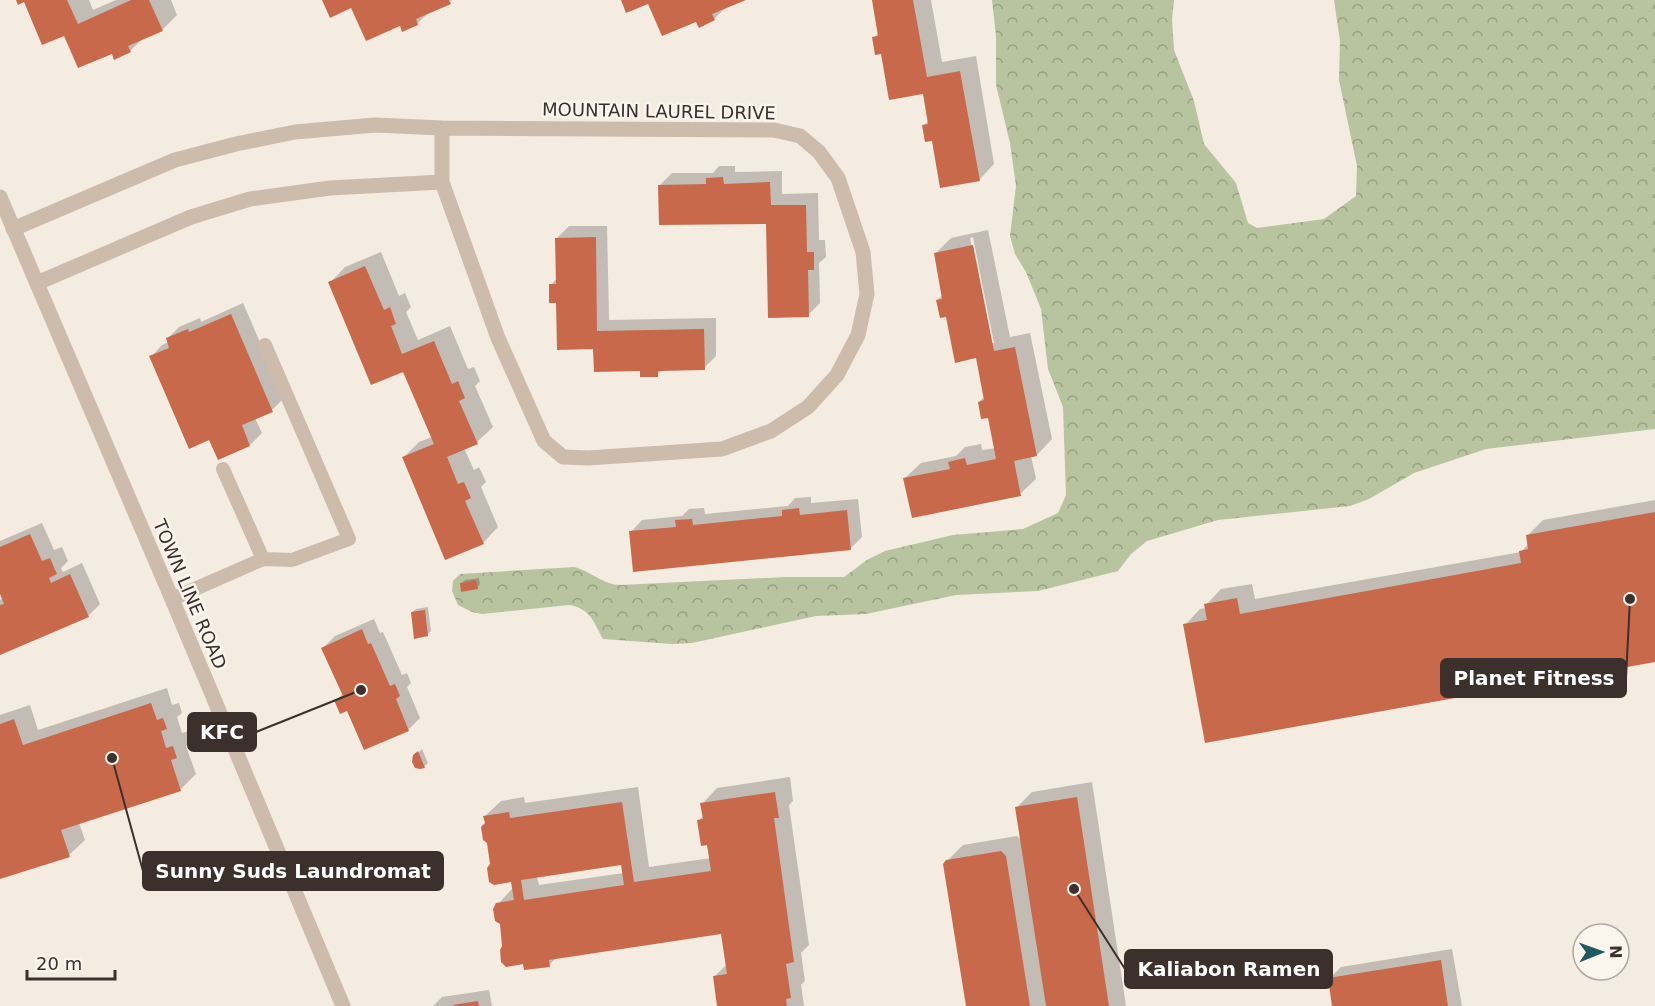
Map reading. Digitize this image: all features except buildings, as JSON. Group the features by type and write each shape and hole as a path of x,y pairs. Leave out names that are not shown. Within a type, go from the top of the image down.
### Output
{"street":[{"name":"MOUNTAIN LAUREL DRIVE","path":"13,229 175,160 295,132 375,125 442,128 774,130 800,136 819,152 838,178 863,252 867,294 858,335 837,375 808,407 771,431 722,449 588,458 563,457 544,441 498,338 442,182 442,128"},
{"path":"37,283 191,217 250,199 330,188 442,182"},
{"name":"TOWN LINE ROAD","path":"0,197 343,1006"}],"lane":[{"path":"172,599 263,559 292,560 349,539 265,345"},
{"path":"223,469 263,559"}],"green space":[{"path":"992,0 1174,0 1172,19 1174,50 1194,101 1204,144 1236,183 1248,223 1257,228 1324,219 1356,196 1357,166 1339,80 1340,41 1334,0 1655,0 1655,429 1486,449 1414,473 1369,499 1350,506 1218,520 1147,541 1131,554 1118,571 1038,591 956,595 866,614 816,616 692,643 672,644 603,639 587,613 569,605 482,614 458,605 452,591 453,581 460,574 574,567 608,583 621,585 786,577 844,577 867,560 885,551 953,535 1023,529 1058,513 1066,495 1063,407 1048,369 1041,309 1026,272 1015,254 1010,236 1016,186 1010,143 996,85 996,36"}],"place":[{"name":"Planet Fitness","path":"1630,599"},
{"name":"KFC","path":"361,690"},
{"name":"Sunny Suds Laundromat","path":"112,758"},
{"name":"Kaliabon Ramen","path":"1074,889"}]}
